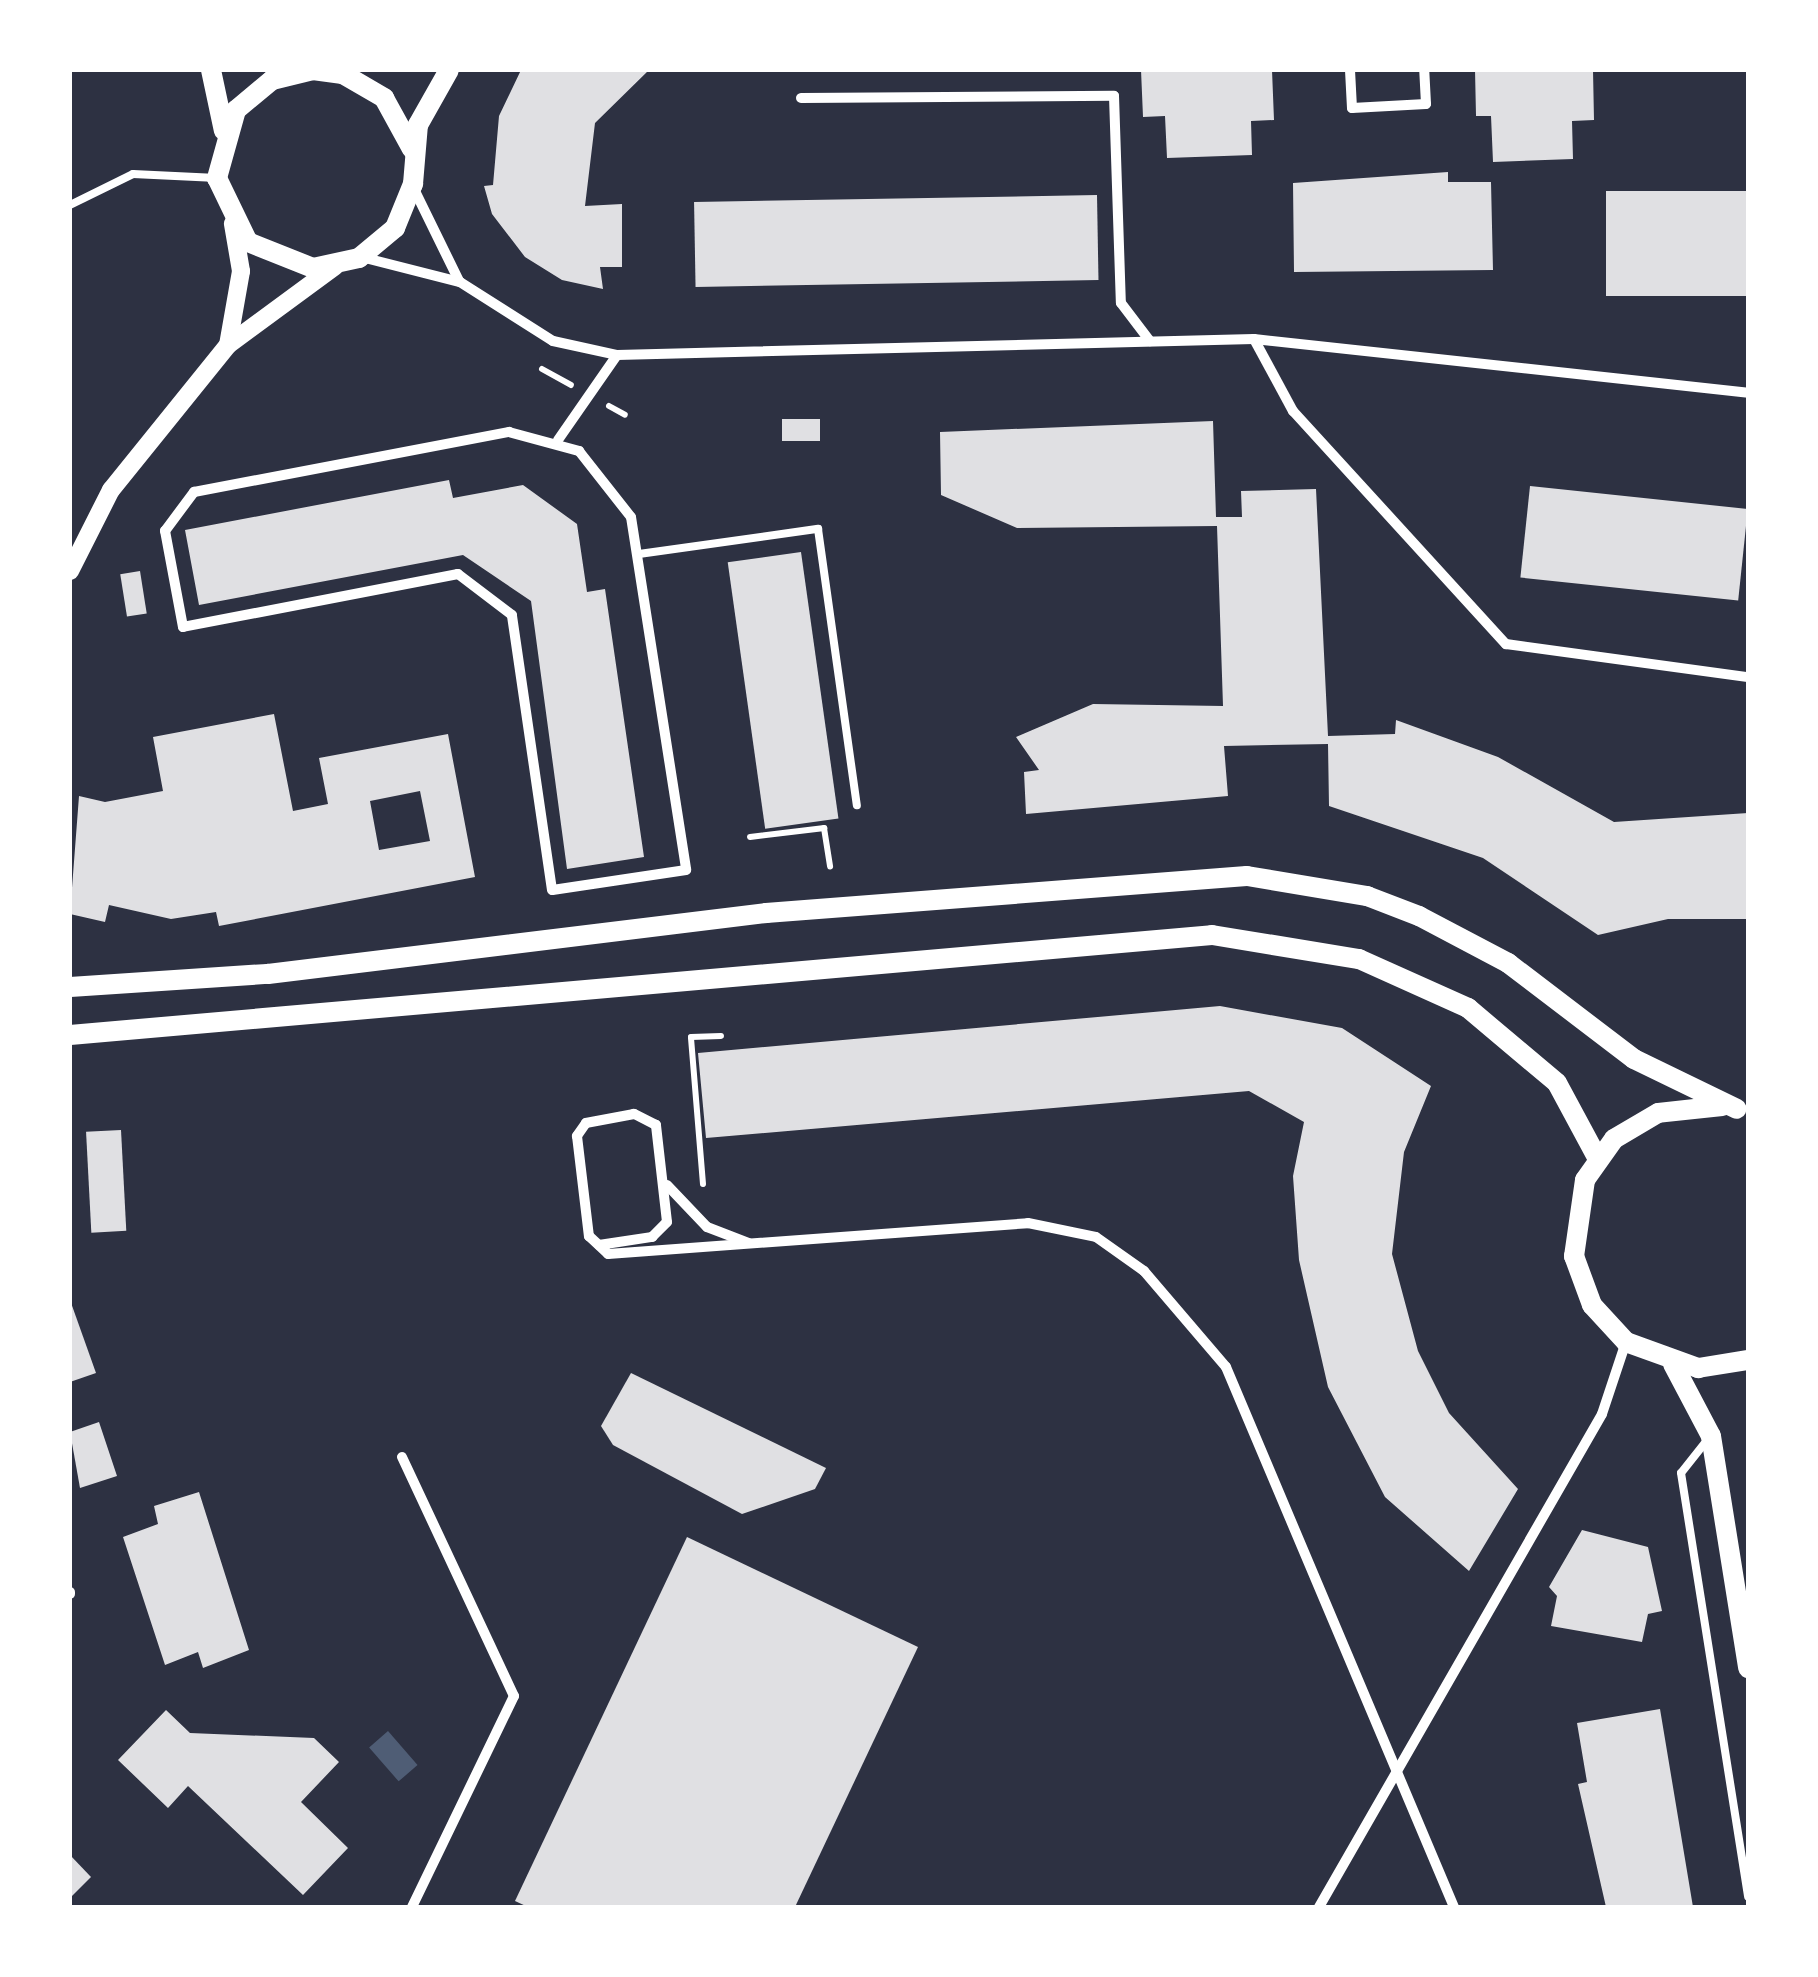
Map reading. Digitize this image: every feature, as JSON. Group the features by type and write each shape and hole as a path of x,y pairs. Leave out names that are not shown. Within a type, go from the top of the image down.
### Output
{"main road":[{"path":"211,70 224,131 217,178 233,224 279,260 337,266 359,258 395,228 413,184 413,155 448,70"},
{"path":"224,131 252,93 306,70 343,74 384,98 413,155"},
{"path":"70,987 268,974 766,914 1246,876 1366,896 1435,924 1508,964 1634,1060 1742,1111"},
{"path":"70,1034 1212,935 1360,958 1468,1008 1556,1082 1598,1159"},
{"path":"1742,1111 1658,1112 1598,1159 1576,1205 1574,1256 1592,1305 1626,1342 1673,1364 1748,1360"},
{"path":"1673,1364 1711,1436 1748,1668"}],"street":[{"path":"1350,70 1352,108 1426,104 1424,70"},
{"path":"801,98 1114,96 1121,303 1150,341"},
{"path":"413,184 460,282"},
{"path":"228,345 242,270 233,224"},
{"path":"359,258 404,261 460,282 553,341 617,355 1254,339 1748,393"},
{"path":"70,571 111,490 228,345 337,266"},
{"path":"1254,339 1293,411 1506,644 1748,678"},
{"path":"558,440 617,355"},
{"path":"509,432 558,440 620,492 639,554 686,870 552,890 512,615 458,574 183,627 165,532 180,501 212,487 509,432"},
{"path":"599,1245 658,1232 665,1183 648,1116 581,1127 590,1236 599,1245 639,1258 755,1244 1028,1223 1096,1236 1144,1271 1226,1367 1402,1773 1454,1907"},
{"path":"665,1183 710,1228 755,1244"},
{"path":"1320,1907 1402,1773 1602,1414 1626,1342"},
{"path":"402,1457 514,1696 412,1907"}],"lane":[{"path":"70,205 134,174 217,178"},
{"path":"639,554 818,529 857,805"},
{"path":"1711,1436 1680,1472 1748,1896"}],"path":[{"path":"750,837 824,828 830,867"},
{"path":"710,1228 690,1037 721,1036"}],"water":[{"path":"388,1731 418,1765 399,1781 369,1747"}],"building":[{"path":"521,70 649,70 595,123 585,206 622,204 622,267 600,267 603,289 562,280 525,257 492,214 484,186 493,185 499,116"},
{"path":"1141,70 1272,70 1274,120 1251,121 1252,155 1167,158 1165,116 1143,117"},
{"path":"1475,70 1593,70 1594,120 1572,121 1573,159 1493,162 1491,116 1476,116"},
{"path":"1448,172 1448,182 1491,182 1493,270 1294,272 1293,183"},
{"path":"1606,191 1748,191 1748,296 1606,296"},
{"path":"1097,195 1098,280 696,287 694,202"},
{"path":"782,419 820,419 820,441 782,441"},
{"path":"1213,421 1216,517 1242,517 1241,491 1316,489 1328,736 1395,734 1396,720 1498,757 1614,822 1748,813 1748,919 1668,919 1598,935 1483,858 1329,806 1328,744 1224,746 1228,796 1026,814 1024,772 1039,770 1016,737 1093,704 1223,706 1217,526 1017,528 941,495 940,432"},
{"path":"449,480 453,498 523,485 577,524 587,592 605,589 644,857 567,869 531,601 463,555 199,605 185,530"},
{"path":"1530,486 1748,509 1738,600 1520,577"},
{"path":"801,552 838,818 765,829 728,562"},
{"path":"140,571 147,613 127,617 120,574"},
{"path":"274,714 293,811 328,804 319,758 448,734 475,877 219,926 216,912 171,919 109,905 105,922 70,914 79,796 105,802 163,791 153,737","holes":["420,791 430,841 379,850 370,801"]},
{"path":"1220,1006 1342,1028 1431,1086 1404,1152 1392,1254 1418,1351 1449,1413 1518,1489 1469,1571 1385,1497 1328,1387 1299,1260 1293,1176 1304,1122 1249,1091 706,1138 698,1053"},
{"path":"121,1130 126,1231 91,1233 86,1132"},
{"path":"70,1300 96,1373 70,1382"},
{"path":"631,1373 826,1468 815,1489 742,1514 613,1445 601,1426"},
{"path":"99,1422 117,1476 80,1488 70,1432"},
{"path":"199,1492 249,1650 203,1668 198,1652 165,1665 123,1537 158,1524 154,1506"},
{"path":"1582,1530 1648,1547 1662,1611 1648,1614 1642,1642 1551,1626 1557,1596 1549,1587"},
{"path":"687,1537 918,1647 795,1907 528,1907 515,1901"},
{"path":"1660,1709 1693,1907 1606,1907 1578,1784 1587,1782 1577,1723"},
{"path":"166,1710 190,1733 314,1738 339,1762 301,1802 348,1848 303,1895 188,1786 168,1808 118,1760"},
{"path":"70,1855 91,1877 70,1898"}]}
